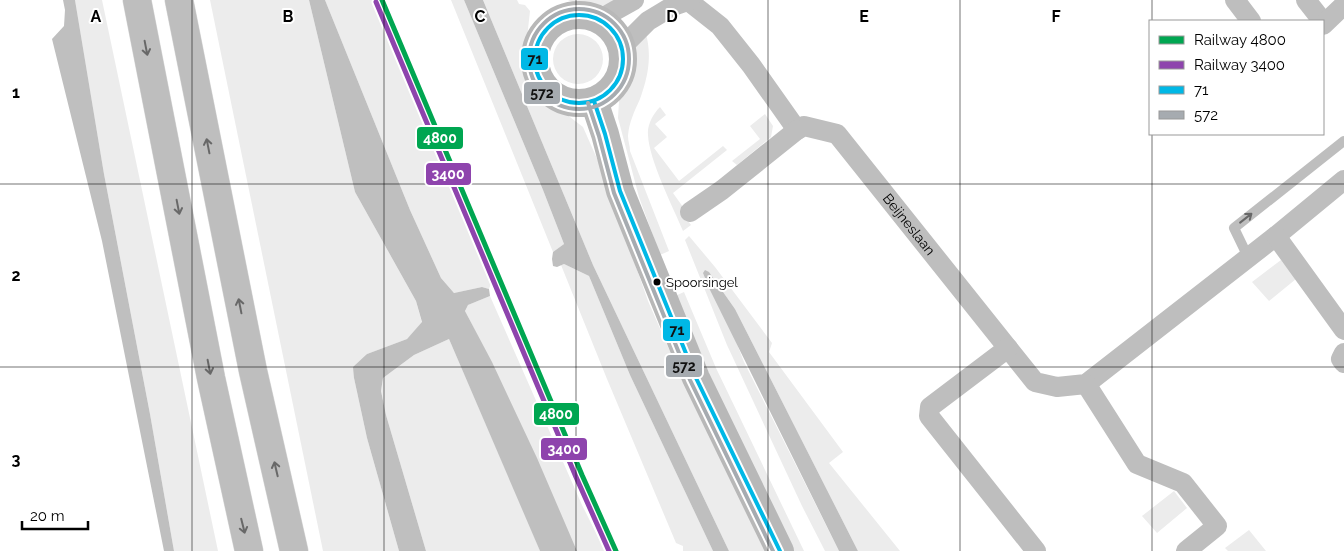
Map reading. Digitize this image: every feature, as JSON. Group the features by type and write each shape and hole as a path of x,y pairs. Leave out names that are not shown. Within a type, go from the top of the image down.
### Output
{"highway":[{"path":"137,0 211,378 249,551"},
{"path":"179,0 253,371 294,551"}],"main road":[{"path":"550,10 566,16 577,14 600,19 614,32 622,47 623,63 618,79 608,92 594,101 580,103 565,101 553,95 543,84 536,71 535,57 550,10"},
{"path":"594,101 620,191 696,378 780,551"}],"street":[{"path":"600,19 634,0"},
{"path":"622,47 648,21 673,6 688,0 720,26 751,65 797,130 722,190 690,212"},
{"path":"1235,0 1250,20"},
{"path":"1306,0 1321,20"},
{"path":"1324,24 1344,5"},
{"name":"Beijneslaan","path":"797,130 804,126 837,134 1035,382 1057,387 1086,384"},
{"path":"1186,551 1217,526 1183,483 1137,464 1086,384 1276,236 1344,180"},
{"path":"1276,236 1344,330"},
{"path":"1008,348 930,407 929,416 1036,551"},
{"path":"1344,353 1341,359 1344,363"}],"lane":[{"path":"1248,257 1234,228 1344,141"}],"shaded area":[{"path":"63,0 75,0 104,174 174,551 164,551 102,241 52,39 64,26 65,10"},
{"path":"75,0 102,0 218,551 174,551 104,174"},
{"path":"210,0 309,0 355,192 416,301 422,323 407,339 367,354 354,378 367,438 399,551 323,551"},
{"path":"309,0 325,0 410,210 441,278 454,293 482,287 489,289 490,296 468,305 465,311 492,362 537,458 577,551 540,551 449,339 414,355 383,378 381,391 386,415 426,551 399,551 367,438 353,367 367,354 407,339 422,322 416,301 355,192"},
{"path":"325,0 373,0 493,278 489,289 482,287 454,293 441,278 410,210"},
{"path":"451,0 464,0 543,190 564,244 553,252"},
{"path":"464,0 483,0 593,265 729,551 713,551 630,375 589,276 564,264 557,267 553,266 553,252 564,244"},
{"path":"483,0 517,0 519,4 525,5 530,11 524,65 528,83 542,102 566,114 583,127 602,170 648,301 686,388 766,551 729,551 593,265"},
{"path":"568,0 619,0 606,5 587,7"},
{"path":"578,34 587,36 598,45 603,59 601,68 592,79 578,84 569,82 558,73 553,59 555,50 564,39"},
{"path":"646,34 649,50 647,75 631,121 628,138 630,151 669,251 660,255 639,197 618,118 619,101 631,69 636,46"},
{"path":"660,107 666,115 655,124 667,137 654,148 679,181 723,146 727,150 673,193 683,207 680,211 691,225 683,231 657,170 649,145 648,131 650,124"},
{"path":"765,114 773,126 771,137 737,165 732,161 760,139 750,126"},
{"path":"689,236 715,267 772,343 769,352 843,452 829,463 900,551 858,551 735,309 709,272 744,362 839,551 825,551 727,345 685,240"},
{"path":"1281,260 1296,279 1269,301 1252,282"},
{"path":"564,264 589,276 630,375 713,551 683,551 683,546 676,543 561,265"},
{"path":"705,270 709,272 735,309 858,551 839,551 710,290 703,273"},
{"path":"684,292 716,368 804,551 794,551 742,448 675,296"},
{"path":"490,296 582,505 605,551 577,551 509,400 465,311 468,305"},
{"path":"449,339 540,551 426,551 386,415 381,391 383,378 414,355"},
{"path":"1174,491 1187,508 1157,533 1142,516"},
{"path":"1249,530 1266,551 1228,551 1225,548"}],"rail line":[{"name":"4800","path":"382,0 582,475 616,551"},
{"name":"3400","path":"376,2 609,551"}],"transit line":[{"name":"572","path":"579,9 598,12 615,23 626,40 629,59 626,78 615,95 598,106 579,109 560,106 543,95 532,78 529,59 532,40 543,23 560,12 579,9"},
{"name":"71","path":"579,15 596,18 604,22 616,34 620,42 623,59 620,76 616,84 604,96 596,100 579,103 562,100 554,96 542,84 538,76 535,59 538,42 542,34 554,22 562,18 579,15"},
{"name":"71","path":"594,101 620,191 696,378 780,551"},
{"name":"572","path":"588,103 614,193 690,380 773,551"}],"place":[{"name":"Spoorsingel","path":"657,282"}]}
